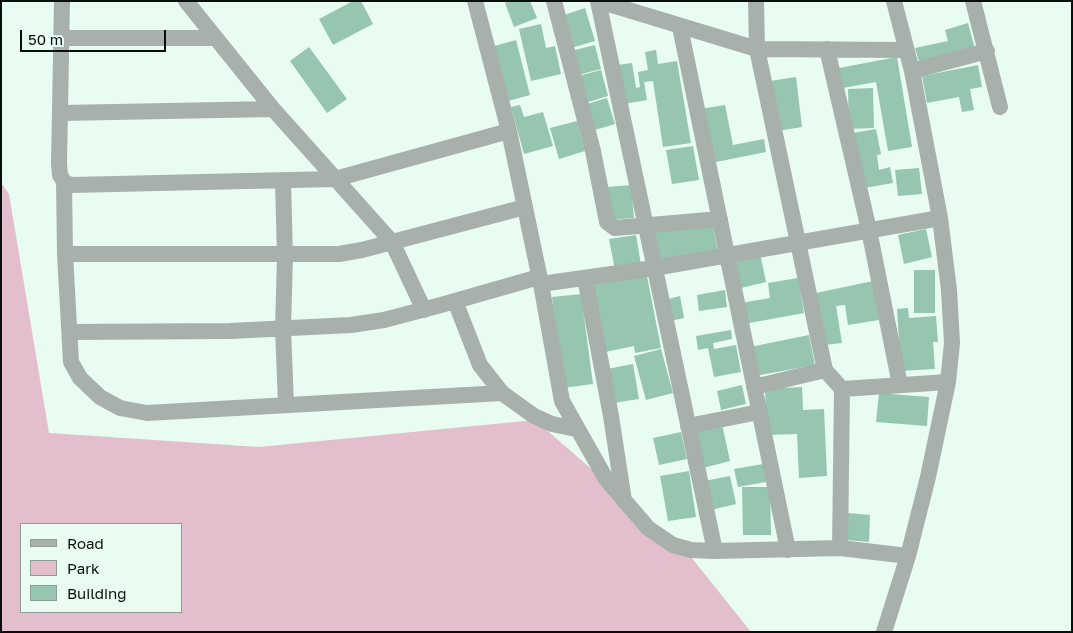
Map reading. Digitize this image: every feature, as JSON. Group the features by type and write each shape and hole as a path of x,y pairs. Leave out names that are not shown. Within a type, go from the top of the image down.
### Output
{"street":[{"path":"62,1 63,38 59,164 60,176 64,182 64,254 71,362 80,378 100,397 120,408 147,413 502,393"},
{"path":"186,1 274,109 392,242 424,310"},
{"path":"476,1 509,131 540,281 562,401 576,429 606,479 648,528 673,545 691,550 840,548 908,556"},
{"path":"554,1 593,151 607,222 615,228 720,218"},
{"path":"715,551 598,1 757,49 906,50"},
{"path":"756,1 757,49 825,370 842,389 840,548"},
{"path":"884,632 908,556 928,477 948,382 952,343 949,290 940,218 912,71 894,1"},
{"path":"972,1 987,51 1000,107"},
{"path":"680,27 788,550"},
{"path":"63,38 215,38"},
{"path":"827,50 869,230 900,385"},
{"path":"912,71 987,51"},
{"path":"61,113 274,109"},
{"path":"64,182 85,186 335,179 509,131"},
{"path":"283,181 285,256 282,329 286,405"},
{"path":"64,254 285,256 339,254 525,207"},
{"path":"70,332 282,329 351,325 424,310 540,281 585,278 654,268 940,218"},
{"path":"585,278 612,416 624,501"},
{"path":"455,301 480,365 502,393 534,416 552,424 576,429"},
{"path":"754,387 825,370"},
{"path":"842,389 948,382"},
{"path":"688,426 760,412"}],"green space":[{"path":"1,183 9,194 49,433 259,447 535,420 687,552 751,632 1,632"}],"building":[{"path":"353,1 361,1 373,24 333,45 319,19"},
{"path":"510,1 530,1 537,18 514,27 505,3"},
{"path":"585,8 595,41 571,48 561,16"},
{"path":"968,23 975,49 920,65 915,48 948,41 945,30"},
{"path":"541,24 546,48 555,46 561,74 531,81 519,29"},
{"path":"516,40 530,95 508,101 494,46"},
{"path":"595,45 601,69 578,75 571,51"},
{"path":"309,47 347,99 327,113 290,61"},
{"path":"656,50 658,64 677,61 691,143 663,147 653,81 644,82 647,100 624,104 617,65 632,63 636,88 640,87 638,72 648,70 645,52"},
{"path":"897,57 912,147 888,151 876,82 843,88 839,68"},
{"path":"978,65 982,87 970,89 974,110 962,112 959,97 927,103 922,76"},
{"path":"601,70 608,96 585,103 578,76"},
{"path":"796,77 802,127 777,131 770,81"},
{"path":"873,88 874,128 849,129 848,89"},
{"path":"607,98 615,124 595,130 587,104"},
{"path":"520,105 524,117 543,112 553,146 524,154 511,107"},
{"path":"725,105 733,145 764,139 766,152 711,163 700,109"},
{"path":"577,121 585,151 559,159 550,128"},
{"path":"876,129 881,154 877,155 879,170 890,167 893,183 864,188 853,133"},
{"path":"693,146 699,180 672,184 666,150"},
{"path":"919,168 922,194 898,196 895,170"},
{"path":"631,185 634,218 610,220 607,187"},
{"path":"712,222 718,252 658,263 652,233"},
{"path":"926,229 932,257 904,264 898,235"},
{"path":"636,235 641,265 615,270 609,239"},
{"path":"760,253 766,282 737,289 731,260"},
{"path":"914,270 935,270 935,313 914,313"},
{"path":"646,271 661,348 635,353 634,346 605,352 591,282"},
{"path":"798,278 804,313 744,324 741,303 770,298 768,283"},
{"path":"873,281 879,320 848,325 845,305 836,306 842,343 824,345 816,293"},
{"path":"725,290 727,307 699,311 697,295"},
{"path":"581,294 593,384 563,388 552,297"},
{"path":"680,296 684,318 670,321 665,300"},
{"path":"908,308 909,318 936,316 938,342 933,342 935,369 901,371 897,309"},
{"path":"731,330 732,339 713,343 714,349 736,345 741,372 714,377 708,348 698,350 696,336"},
{"path":"809,335 815,365 755,376 750,347"},
{"path":"661,349 673,393 646,400 634,356"},
{"path":"633,364 639,399 613,403 607,369"},
{"path":"742,385 746,404 721,410 717,391"},
{"path":"802,387 803,410 824,409 827,476 799,478 797,434 767,435 765,389"},
{"path":"879,393 929,397 927,426 876,422"},
{"path":"722,424 730,461 703,468 695,431"},
{"path":"681,432 687,459 659,465 653,438"},
{"path":"763,464 766,482 738,487 734,469"},
{"path":"689,471 696,517 668,521 660,476"},
{"path":"730,476 736,504 711,510 704,481"},
{"path":"742,487 770,487 771,535 743,535"},
{"path":"848,513 870,515 869,542 846,540"}]}
